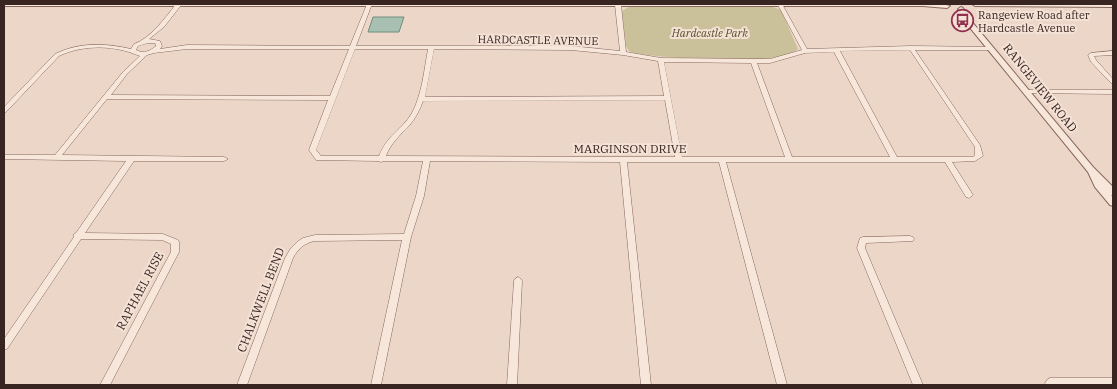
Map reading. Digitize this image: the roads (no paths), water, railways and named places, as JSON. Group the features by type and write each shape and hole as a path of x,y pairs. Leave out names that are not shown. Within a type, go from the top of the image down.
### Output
{"street":[{"path":"4,4 925,4 962,7 977,4 1113,5"},
{"path":"125,73 134,47 162,26 179,4"},
{"name":"MARGINSON DRIVE","path":"370,4 314,144 314,155 325,160 975,159 979,156 980,152 911,48"},
{"path":"618,5 624,53"},
{"path":"781,5 805,51"},
{"name":"RANGEVIEW ROAD","path":"947,6 969,23 1090,169 1113,192"},
{"name":"RANGEVIEW ROAD","path":"962,7 969,23"},
{"path":"154,51 159,43 162,26"},
{"path":"4,111 57,55 68,50 80,47 105,47 142,42 187,48"},
{"path":"105,47 146,54"},
{"path":"56,158 125,73 146,54 154,51 187,48"},
{"name":"HARDCASTLE AVENUE","path":"187,48 572,48 624,53 661,60 753,61 774,60 805,51 991,48"},
{"path":"381,160 387,142 411,119 420,99 431,48"},
{"path":"836,50 895,160"},
{"path":"1113,53 1091,55 1093,61 1113,82"},
{"path":"661,60 679,160"},
{"path":"753,61 790,160"},
{"path":"1027,92 1113,92"},
{"path":"105,97 332,98"},
{"path":"420,99 668,98"},
{"path":"4,157 224,159"},
{"path":"4,346 131,158"},
{"path":"376,385 407,238 420,196 427,160"},
{"path":"623,160 646,385"},
{"path":"722,160 782,385"},
{"path":"948,160 969,195"},
{"name":"RANGEVIEW ROAD","path":"1090,169 1098,185 1113,203"},
{"name":"RAPHAEL RISE","path":"77,236 164,237 175,242 176,246 175,252 105,385"},
{"name":"CHALKWELL BEND","path":"242,385 289,258 297,245 302,241 315,238 407,238"},
{"path":"910,239 863,240 861,248 918,385"},
{"path":"512,385 518,281"},
{"path":"1051,385 1050,383 1113,383"}],"place":[{"name":"Rangeview Road after Hardcastle Avenue","path":"962,21"}],"park label":[{"name":"Hardcastle Park","path":"710,33"}]}
